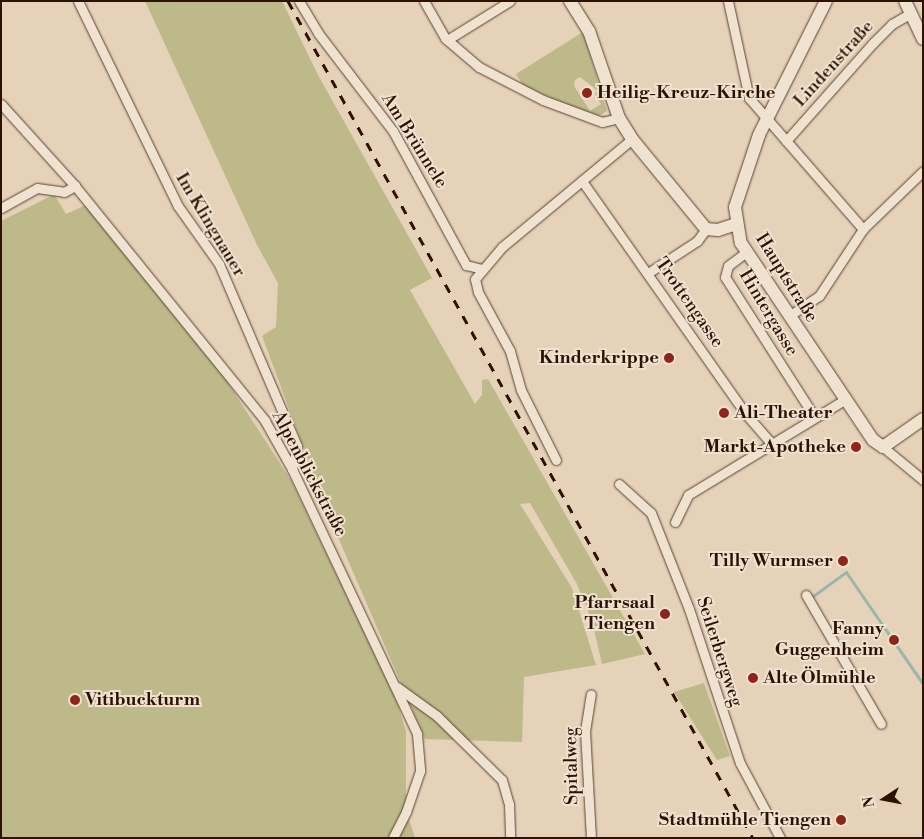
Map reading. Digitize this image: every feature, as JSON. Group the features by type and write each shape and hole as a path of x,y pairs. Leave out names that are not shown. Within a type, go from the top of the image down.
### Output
{"street":[{"name":"Im Klingnauer","path":"78,1 178,206 218,264 297,446 292,470"},
{"name":"Am Brünnele","path":"299,1 318,33 393,132 466,265 482,269"},
{"path":"424,1 447,40 479,67 543,100 602,122 620,118"},
{"path":"447,40 510,1"},
{"path":"570,1 589,31 620,118 632,139 706,229 718,230 737,224"},
{"path":"728,1 750,98 765,118 863,229"},
{"name":"Hauptstraße","path":"826,1 765,118 735,207 737,224 745,252 872,440 883,447"},
{"path":"905,1 923,38"},
{"name":"Lindenstraße","path":"786,141 873,43 892,24 911,13"},
{"name":"Alpenblickstraße","path":"1,104 75,186 265,421 292,470 397,686 417,734 420,771 406,812 392,838"},
{"path":"556,460 521,390 510,351 478,292 475,279 502,247 632,139"},
{"path":"790,316 819,296 863,229 923,171"},
{"name":"Trottengasse","path":"582,181 746,413 771,443"},
{"path":"2,206 37,188 64,192 75,186"},
{"path":"648,273 697,241 706,229"},
{"name":"Hintergasse","path":"745,252 728,266 725,277 814,416"},
{"path":"674,522 688,495 814,416 844,400"},
{"path":"923,419 883,447 923,480"},
{"name":"Seilerbergweg","path":"619,484 651,513 689,609 740,763 780,838"},
{"path":"806,596 881,724"},
{"path":"397,686 437,716 502,780 509,804 510,838"},
{"name":"Spitalweg","path":"591,838 585,731 592,694"}],"shaded area":[{"path":"145,1 282,1 318,75 432,278 410,290 475,404 482,395 482,380 488,379 645,654 602,664 592,621 577,584 530,503 520,504 572,588 596,665 524,677 522,742 425,739 328,514 262,336 276,327 278,283 257,245"},
{"path":"583,32 607,111 597,117 524,87 516,74","holes":["580,77 598,91 595,94 601,104 590,111 574,86 575,80"]},
{"path":"51,196 55,196 66,214 86,205 223,375 292,482 396,699 406,731 406,810 415,838 1,838 1,221"},
{"path":"704,683 730,756 717,760 674,692"}],"waterway":[{"path":"813,596 846,572 923,684"}],"railway":[{"path":"288,1 753,838"}],"place":[{"name":"Heilig-Kreuz-Kirche","path":"587,93"},
{"name":"Kinderkrippe","path":"669,358"},
{"name":"Ali-Theater","path":"724,413"},
{"name":"Markt-Apotheke","path":"856,447"},
{"name":"Tilly Wurmser","path":"843,561"},
{"name":"Pfarrsaal Tiengen","path":"665,614"},
{"name":"Fanny Guggenheim","path":"894,640"},
{"name":"Alte Ölmühle","path":"753,678"},
{"name":"Vitibuckturm","path":"75,700"},
{"name":"Stadtmühle Tiengen","path":"841,820"}]}
